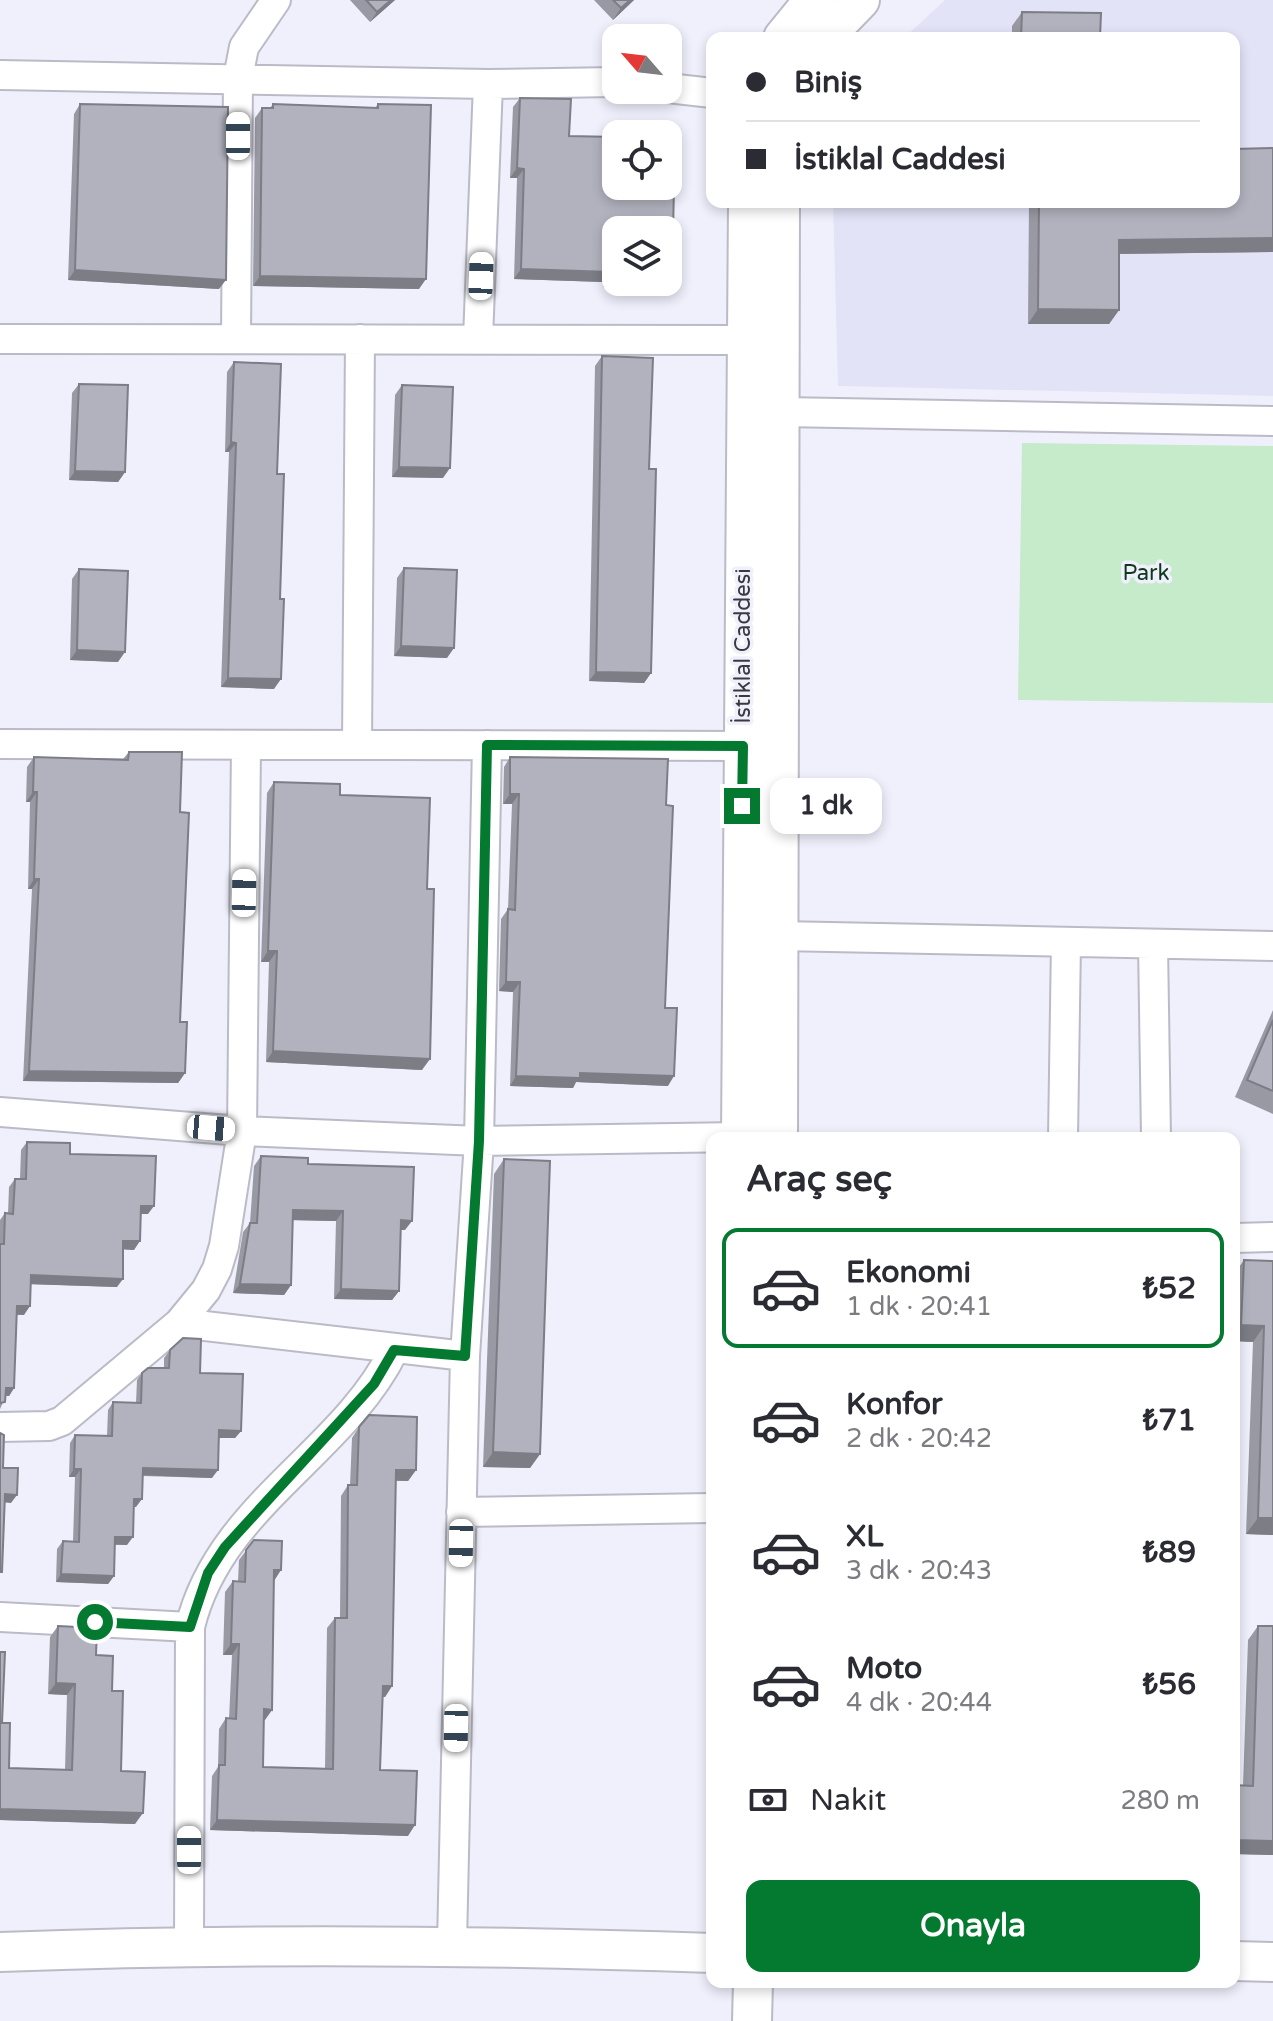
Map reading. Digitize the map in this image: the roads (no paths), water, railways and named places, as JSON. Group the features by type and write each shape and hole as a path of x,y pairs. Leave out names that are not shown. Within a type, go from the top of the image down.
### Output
{"street":[{"path":"236,339 238,78 244,47 256,24 276,0"},
{"path":"788,32 814,0"},
{"path":"829,32 860,0"},
{"path":"0,75 488,84 602,82"},
{"path":"478,339 488,84"},
{"path":"682,90 706,92"},
{"name":"İstiklal Caddesi","path":"748,208 743,746 753,1132"},
{"name":"İstiklal Caddesi","path":"754,1132 779,936 780,208"},
{"path":"0,339 746,340"},
{"path":"357,745 360,339"},
{"path":"782,412 1273,421"},
{"path":"0,744 743,746"},
{"path":"0,1427 49,1426 62,1421 179,1323 206,1290 220,1257 242,1131 246,745"},
{"path":"452,1944 465,1356 479,1141 487,745"},
{"path":"779,936 1273,946"},
{"path":"1063,1132 1066,942"},
{"path":"1153,944 1156,1132"},
{"path":"0,1112 242,1131 479,1141 706,1139"},
{"path":"1240,1238 1273,1237"},
{"path":"179,1323 465,1356"},
{"path":"189,1945 190,1627 208,1573 225,1547 374,1384 394,1350"},
{"path":"461,1512 706,1508"},
{"path":"0,1617 190,1627"},
{"path":"0,1952 189,1945 452,1944 706,1953"},
{"path":"1240,1961 1273,1962"},
{"path":"752,2021 753,1988"}],"park label":[{"name":"Park","path":"1146,573"}]}
